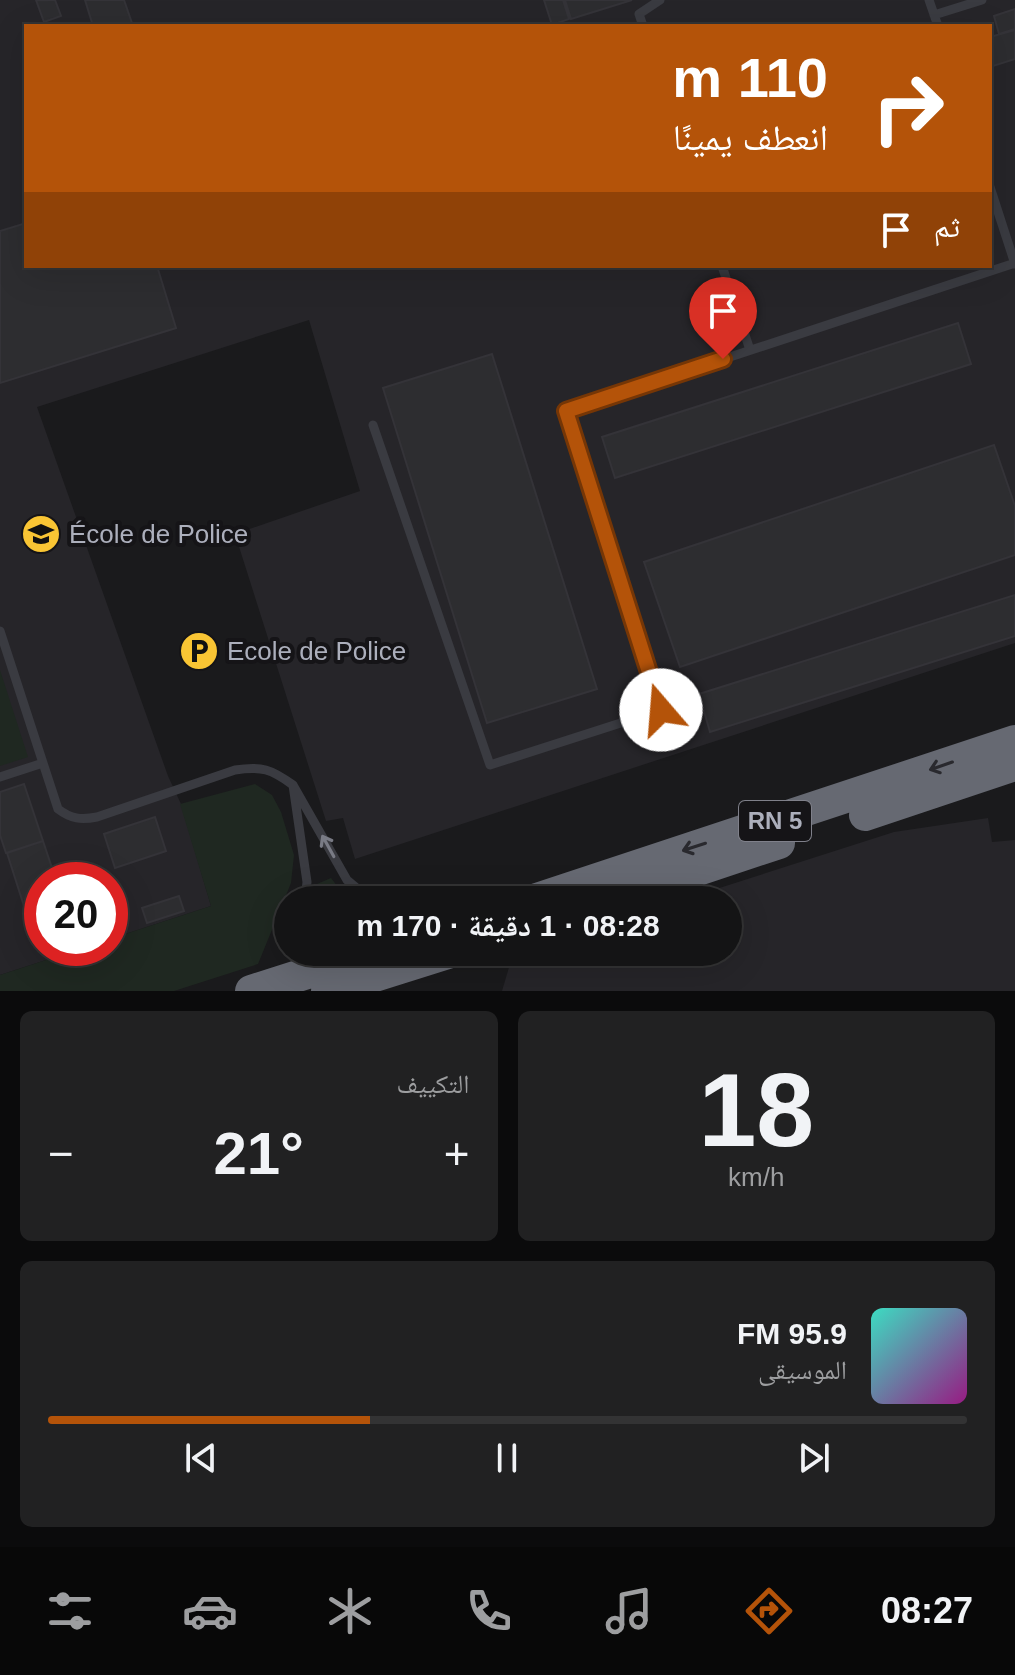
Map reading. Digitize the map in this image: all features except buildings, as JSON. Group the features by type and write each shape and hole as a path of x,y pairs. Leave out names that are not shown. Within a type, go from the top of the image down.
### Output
{"highway":[{"name":"RN 5","path":"576,886 1015,741"},
{"name":"RN 5","path":"650,886 1015,765"},
{"path":"251,991 331,966"},
{"path":"327,991 406,966"}],"lane":[{"path":"642,24 639,14 660,0"},
{"path":"929,0 937,24"},
{"path":"934,15 982,0"},
{"path":"373,425 490,765 661,710 566,411 1015,264 992,193"},
{"path":"723,268 750,350"},
{"path":"0,631 58,809 69,817 97,817 235,770 256,767 273,771 293,785 347,880 354,886"},
{"path":"0,777 43,763"},
{"path":"293,785 307,886"}],"shaded area":[{"path":"0,0 1015,0 1015,643 355,859 343,818 326,821 235,534 360,491 309,320 37,407 168,776 181,804 211,906 128,933 128,862 24,862 24,966 28,966 0,975"},
{"path":"0,670 28,757 0,766"},
{"path":"255,784 272,795 281,812 294,855 291,883 290,886 274,886 274,925 258,964 174,991 0,991 0,975 28,966 128,966 128,933 211,906 180,804"},
{"path":"988,818 992,842 1015,840 1015,991 502,991 509,966 742,966 742,886 726,886 894,832"},
{"path":"331,878 337,886 317,886"}],"place":[{"name":"École de Police","path":"41,534"},
{"name":"Ecole de Police","path":"199,651"}],"route":[{"path":"661,710 566,411 723,359"}]}
